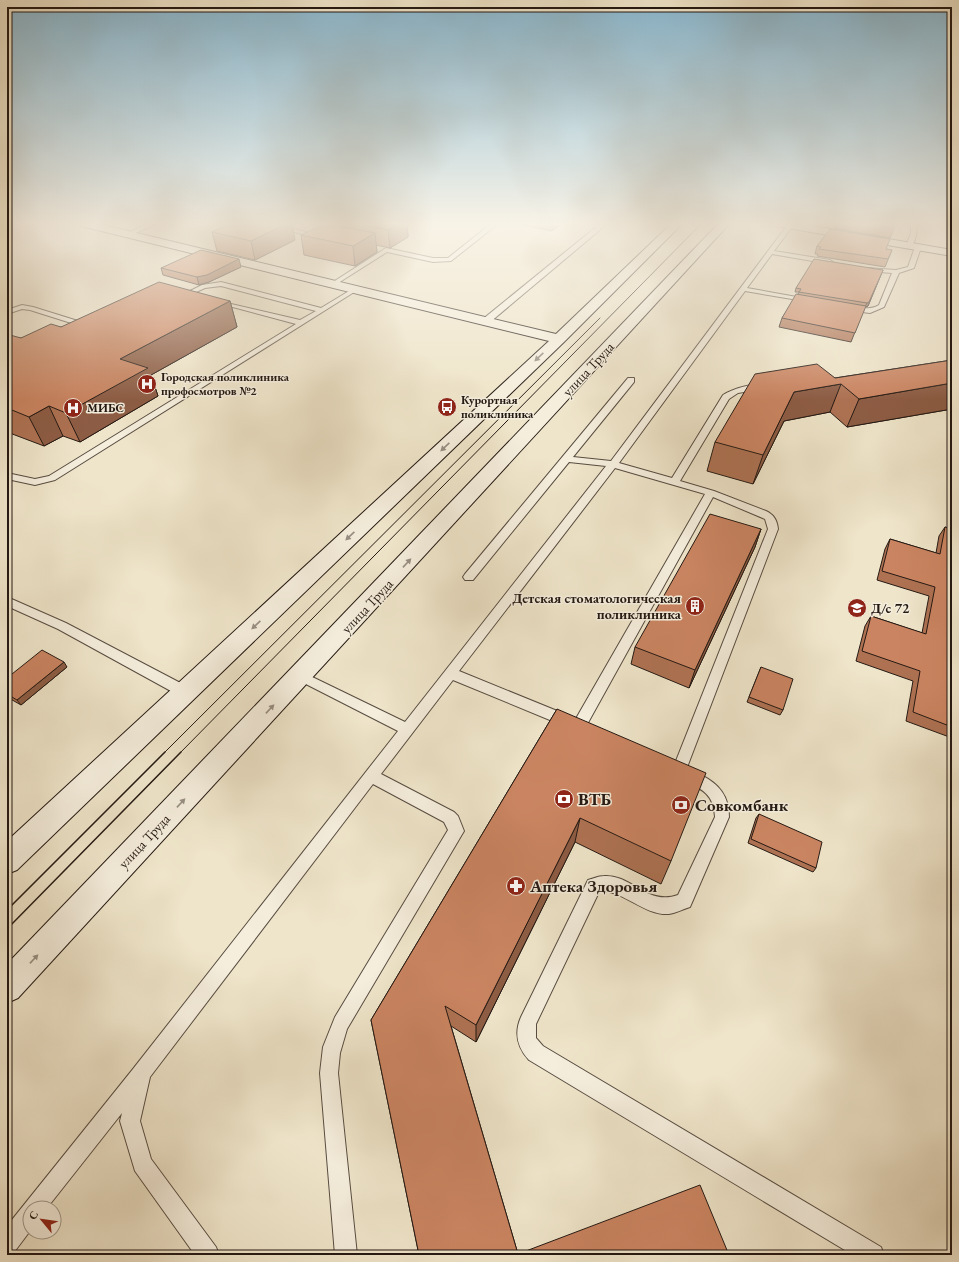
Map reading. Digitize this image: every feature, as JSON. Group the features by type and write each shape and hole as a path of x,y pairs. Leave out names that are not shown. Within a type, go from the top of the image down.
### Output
{"main road":[{"path":"324,282 559,339"},
{"path":"7,860 618,282"},
{"name":"улица Труда","path":"7,987 670,282"}],"lane":[{"path":"486,321 534,282"},
{"path":"40,1200 408,730 450,673 613,464 748,282"},
{"path":"840,307 865,311 879,309 882,306 892,282"},
{"path":"180,297 204,286 221,284 322,310"},
{"path":"743,289 818,303"},
{"path":"7,476 33,483 52,478 356,290"},
{"path":"187,294 202,298"},
{"path":"210,300 302,323"},
{"path":"7,312 17,308 31,308 96,327"},
{"path":"469,577 631,380"},
{"path":"675,482 728,394 736,391 773,385"},
{"path":"566,459 613,464 711,493 769,517 773,529 672,768 712,789 719,797 723,807 722,817 689,892 684,901 675,906 664,907 652,904 612,884 600,883 594,886 527,1023 525,1031 526,1040 530,1047 536,1052 873,1255"},
{"path":"450,673 586,729 711,493"},
{"path":"7,601 62,626 185,692"},
{"path":"300,676 408,730"},
{"path":"346,1255 329,1073 329,1055 341,1023 456,831 453,821 449,817 371,776"},
{"path":"141,1073 130,1121 142,1164 208,1255"},
{"path":"7,1243 22,1224"}],"building":[{"path":"159,282 230,301 120,359 148,368 66,413 49,406 29,417 7,408 7,336 10,335 21,338 51,324 61,327"},
{"path":"800,282 878,282 869,302 867,303 799,292 801,289 796,288"},
{"path":"796,294 866,306 855,333 782,318"},
{"path":"952,360 952,383 859,399 841,384 794,392 763,455 715,442 755,374 817,364 835,378"},
{"name":"Детская стоматологическая поликлиника","path":"710,514 761,529 695,670 635,647"},
{"path":"945,527 952,529 952,727 913,712 920,671 862,651 871,616 926,634 935,587 882,571 890,539 940,554"},
{"path":"42,650 64,662 17,700 7,694 7,678"},
{"path":"761,667 793,679 783,710 749,697"},
{"path":"557,709 706,773 671,861 580,818 476,1025 445,1006 518,1254 700,1185 729,1255 419,1255 371,1020"},
{"path":"759,814 822,842 816,868 751,839"}],"tram line":[{"path":"180,753 644,282"},
{"path":"164,753 600,318"},
{"path":"7,929 181,752"},
{"path":"7,910 164,753"}],"place":[{"name":"Городская поликлиника профосмотров №2","path":"147,384"},
{"name":"Курортная поликлиника","path":"447,407"},
{"name":"МИБС","path":"73,408"},
{"name":"Детская стоматологическая поликлиника","path":"695,606"},
{"name":"Д/с 72","path":"857,608"},
{"name":"ВТБ","path":"564,799"},
{"name":"Совкомбанк","path":"681,805"},
{"name":"Аптека Здоровья","path":"516,886"}]}
